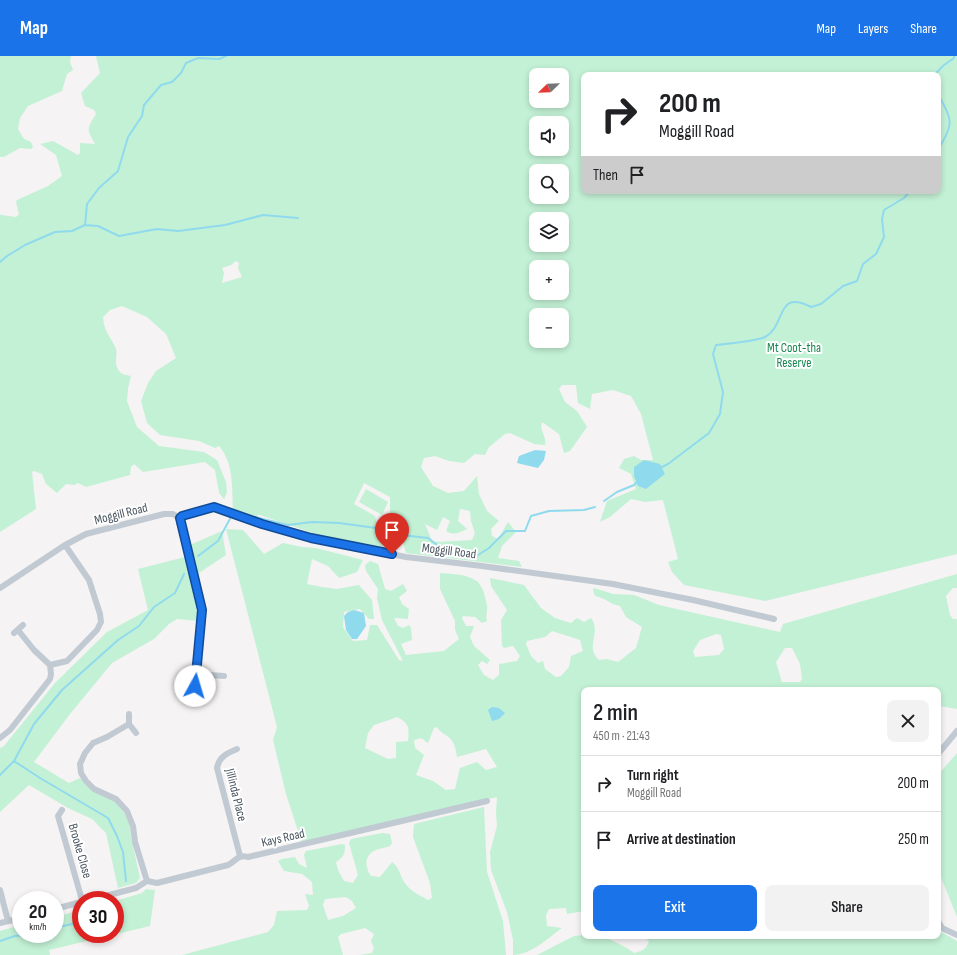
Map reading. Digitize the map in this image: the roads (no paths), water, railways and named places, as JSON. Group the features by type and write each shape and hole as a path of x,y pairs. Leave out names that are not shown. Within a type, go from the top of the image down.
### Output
{"street":[{"name":"Moggill Road","path":"0,588 65,545 86,534 164,514 173,514 180,518 187,514 214,507 262,524 311,538 406,557 613,584 693,600 774,619"},
{"path":"180,518 201,605 202,616 195,686"},
{"path":"50,665 67,661 97,630 101,622 100,614 89,580 65,545"},
{"path":"0,738 10,730 50,679 50,665 16,632 23,625"},
{"path":"196,674 224,676"},
{"path":"129,714 129,724 136,733"},
{"path":"129,724 107,737 93,743 85,753 80,764 81,773 86,781 94,788 116,799 127,811 133,826 135,842 147,881"},
{"path":"941,750 957,731"},
{"name":"Jillinda Place","path":"237,749 224,755 218,761 217,768 240,856"},
{"name":"Kays Road","path":"124,891 136,888 147,881 157,883 228,865 240,856 248,858 488,801"},
{"name":"Brooke Close","path":"62,810 58,816 79,891"},
{"path":"0,890 8,921"},
{"path":"0,923 12,920"},
{"path":"941,926 957,935"}],"water":[{"path":"535,450 546,451 544,460 538,468 517,463 519,456"},
{"path":"644,460 660,464 665,474 646,489 638,486 634,476 634,467"},
{"path":"354,610 364,613 366,626 357,639 352,639 346,630 344,616 348,612"},
{"path":"492,707 499,708 505,713 499,719 492,721 488,710"}],"waterway":[{"path":"85,225 87,204 99,188 118,171 128,137 142,116 144,105 161,85 172,82 181,73 186,63 198,58 219,59 226,56"},
{"path":"937,72 954,58 954,56"},
{"path":"941,100 947,111 950,122 947,133 941,144"},
{"path":"660,468 668,464 709,433 720,414 723,392 713,354 716,345 749,341 765,337 772,332 786,305 792,302 811,307 821,304 843,286 857,281 863,264 876,254 884,237 882,219 884,210 904,198 907,194"},
{"path":"0,262 25,245 55,232 72,231 85,225 98,226 119,236 157,229 178,231 225,225 263,215 298,218"},
{"path":"604,501 617,492 634,485 638,481"},
{"path":"255,517 288,525 312,522 339,523 376,528 384,527 401,535 428,538 445,551 475,557 489,548 506,531 525,531 531,516 549,511 584,510 595,507"},
{"path":"198,556 218,541 232,515"},
{"path":"0,775 14,761 34,724 62,690 118,640 139,626 154,607 175,593 184,574"},
{"path":"14,761 108,818 123,852 126,881"},
{"path":"64,926 72,924"},
{"path":"0,941 12,937"}],"park label":[{"name":"Mt Coot-tha Reserve","path":"794,356"}]}
